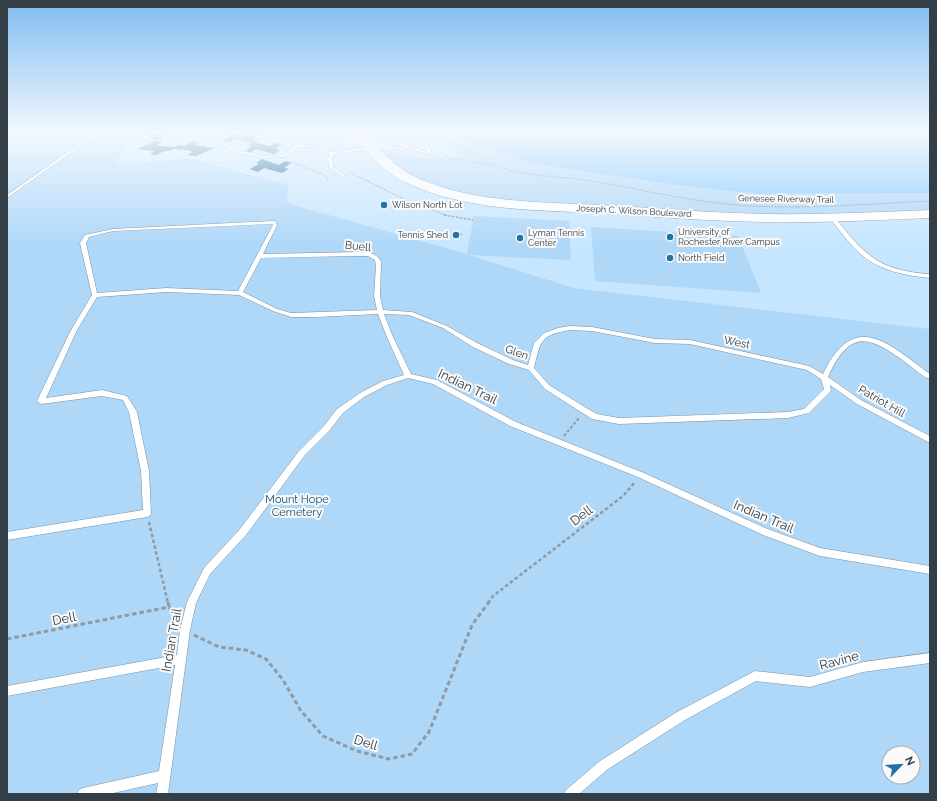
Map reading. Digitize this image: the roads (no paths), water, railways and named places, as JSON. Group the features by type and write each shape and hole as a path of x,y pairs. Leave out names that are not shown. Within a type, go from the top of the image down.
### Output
{"street":[{"name":"Joseph C. Wilson Boulevard","path":"396,171 406,178 439,191 486,202 736,217 832,217 930,214"}],"lane":[{"path":"7,197 43,171"},
{"path":"337,171 343,176"},
{"path":"832,217 866,256 888,267 912,275 930,276"},
{"path":"7,536 147,513 144,471 132,412 125,398 102,393 41,401 74,330 95,295 82,243 87,236 102,232 135,228 272,222 275,225 240,293 166,290 95,295"},
{"name":"Buell","path":"260,256 366,254 375,257 378,260 379,265 376,288 379,312 408,376"},
{"name":"Glen","path":"240,293 275,310 291,314 317,315 379,312 410,313 445,327 475,346 511,362 531,368 547,387 595,417 619,421 788,416 806,411 828,390 824,378"},
{"name":"West","path":"531,368 537,343 546,334 558,330 592,329 655,341 690,342 810,368 824,378"},
{"path":"824,378 831,362 848,344 858,338 870,339 885,346 930,377"},
{"name":"Indian Trail","path":"162,794 184,630 192,602 207,571 243,532 302,453 326,429 340,411 362,394 384,383 408,376 435,382 513,424 641,475 763,531 820,552 930,570"},
{"name":"Patriot Hill","path":"824,378 859,402 930,440"},
{"name":"Ravine","path":"570,794 610,761 681,716 755,676 810,682 863,667 930,658"},
{"path":"7,691 180,659"},
{"path":"83,794 165,776"}],"place":[{"name":"Wilson North Lot","path":"384,205"},
{"name":"Tennis Shed","path":"456,235"},
{"name":"University of Rochester River Campus","path":"670,237"},
{"name":"Lyman Tennis Center","path":"520,238"},
{"name":"North Field","path":"670,258"}],"park label":[{"name":"Mount Hope Cemetery","path":"297,505"}]}
